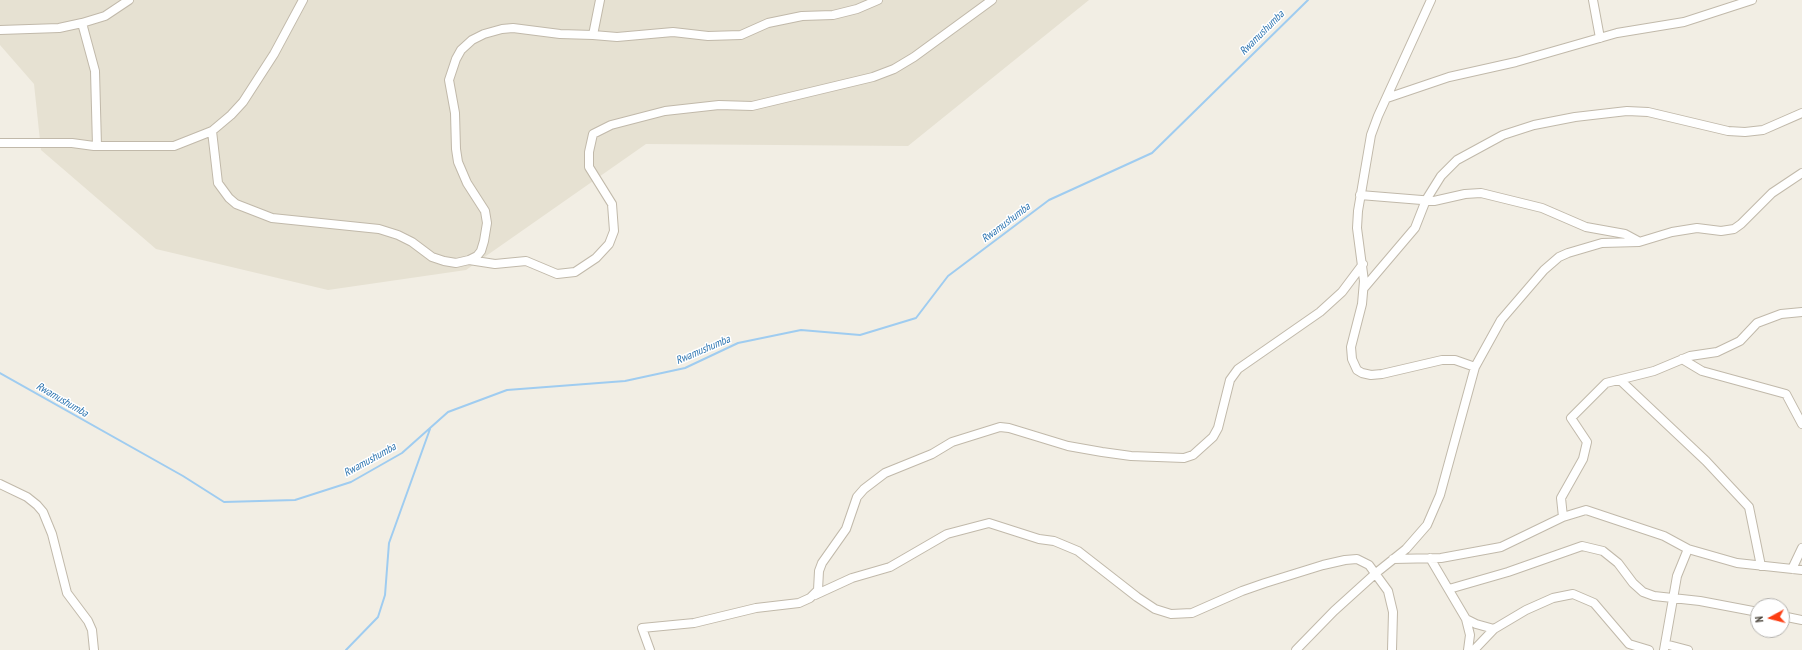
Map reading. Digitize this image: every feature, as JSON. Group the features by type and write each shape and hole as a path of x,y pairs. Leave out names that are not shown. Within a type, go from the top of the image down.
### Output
{"street":[{"path":"0,30 59,28 82,23 105,16 128,0"},
{"path":"0,143 72,143 97,146 174,146 212,130 231,115 243,102 274,54 303,0"},
{"path":"593,35 600,0"},
{"path":"469,260 477,256 481,251 487,223 485,211 467,183 458,162 456,149 455,113 449,80 456,59 461,50 472,40 484,34 502,29 513,28 553,33 617,37 673,32 726,36 741,34 768,23 802,16 834,15 857,9 878,0"},
{"path":"212,130 218,183 228,198 236,204 272,218 379,229 412,242 432,257 444,261 456,262 469,260 495,264 526,261 557,274 575,272 596,258 609,244 614,231 612,204 589,166 589,152 594,134 606,128 637,118 696,107 752,106 873,77 894,69 914,57 992,0"},
{"path":"1431,0 1378,116 1371,135 1360,195 1357,228 1363,264 1364,288 1362,304 1351,347 1352,359 1357,370 1362,373 1382,374 1442,360 1455,360 1475,367"},
{"path":"1593,0 1600,38"},
{"path":"1387,98 1449,77 1516,62 1617,33 1684,22 1752,0"},
{"path":"82,23 95,71 97,146"},
{"path":"1364,288 1415,228 1426,200 1441,176 1457,160 1504,135 1534,126 1576,117 1627,111 1648,112 1728,131 1745,132 1763,130 1802,113"},
{"path":"1296,650 1334,611 1376,573 1406,549 1427,524 1440,495 1475,367 1501,320 1528,286 1559,257 1585,246 1602,242 1639,242 1672,232 1697,228 1721,231 1734,228 1741,224 1772,193 1802,173"},
{"path":"1360,195 1434,201 1465,194 1481,193 1542,208 1586,226 1625,234 1639,242"},
{"path":"815,595 818,590 819,571 822,563 846,529 857,497 864,489 885,473 932,454 952,442 1000,427 1009,428 1068,446 1102,452 1131,456 1184,458 1193,456 1213,437 1218,428 1230,380 1238,369 1320,312 1342,292 1363,264"},
{"path":"1563,517 1561,498 1583,459 1587,442 1571,418 1606,383 1654,371 1682,360 1717,352 1740,341 1757,323 1781,314 1802,312"},
{"path":"1682,360 1702,371 1786,394 1802,424"},
{"path":"1620,380 1706,461 1749,507 1761,566"},
{"path":"0,484 27,497 43,512 52,534 67,593 88,621 92,630 94,650"},
{"path":"1393,559 1430,558 1501,547 1563,517 1586,510 1664,536 1688,549 1737,563 1802,570"},
{"path":"650,650 642,628 694,623 756,608 799,603 852,578 890,567 947,534 982,523 994,524 1023,534 1064,544 1078,551 1137,597 1155,609 1171,614 1192,613 1248,589 1323,565 1357,559 1369,565 1388,591 1391,600 1393,624 1392,650"},
{"path":"1449,589 1508,572 1582,546 1603,551 1618,563 1633,583 1643,592 1654,596 1672,597 1750,611"},
{"path":"1792,570 1802,548"},
{"path":"1688,549 1677,576 1664,647 1688,650"},
{"path":"1430,558 1466,619 1470,634 1468,650"},
{"path":"1474,650 1494,629 1526,610 1553,598 1572,594 1594,604 1629,644 1649,650"},
{"path":"1790,618 1802,620"},
{"path":"1466,619 1476,624 1494,629"}],"shaded area":[{"path":"0,0 1089,0 908,146 646,144 466,270 328,290 156,249 41,150 34,84 0,45"}],"waterway":[{"name":"Rwamushumba","path":"0,373 183,476 224,502 295,500 351,482 402,453 448,412 507,390 625,381 685,368 738,343 801,330 860,335 916,318 948,276 1049,200 1152,153 1308,0"},
{"path":"346,650 378,617 385,595 389,543 430,429"}]}
